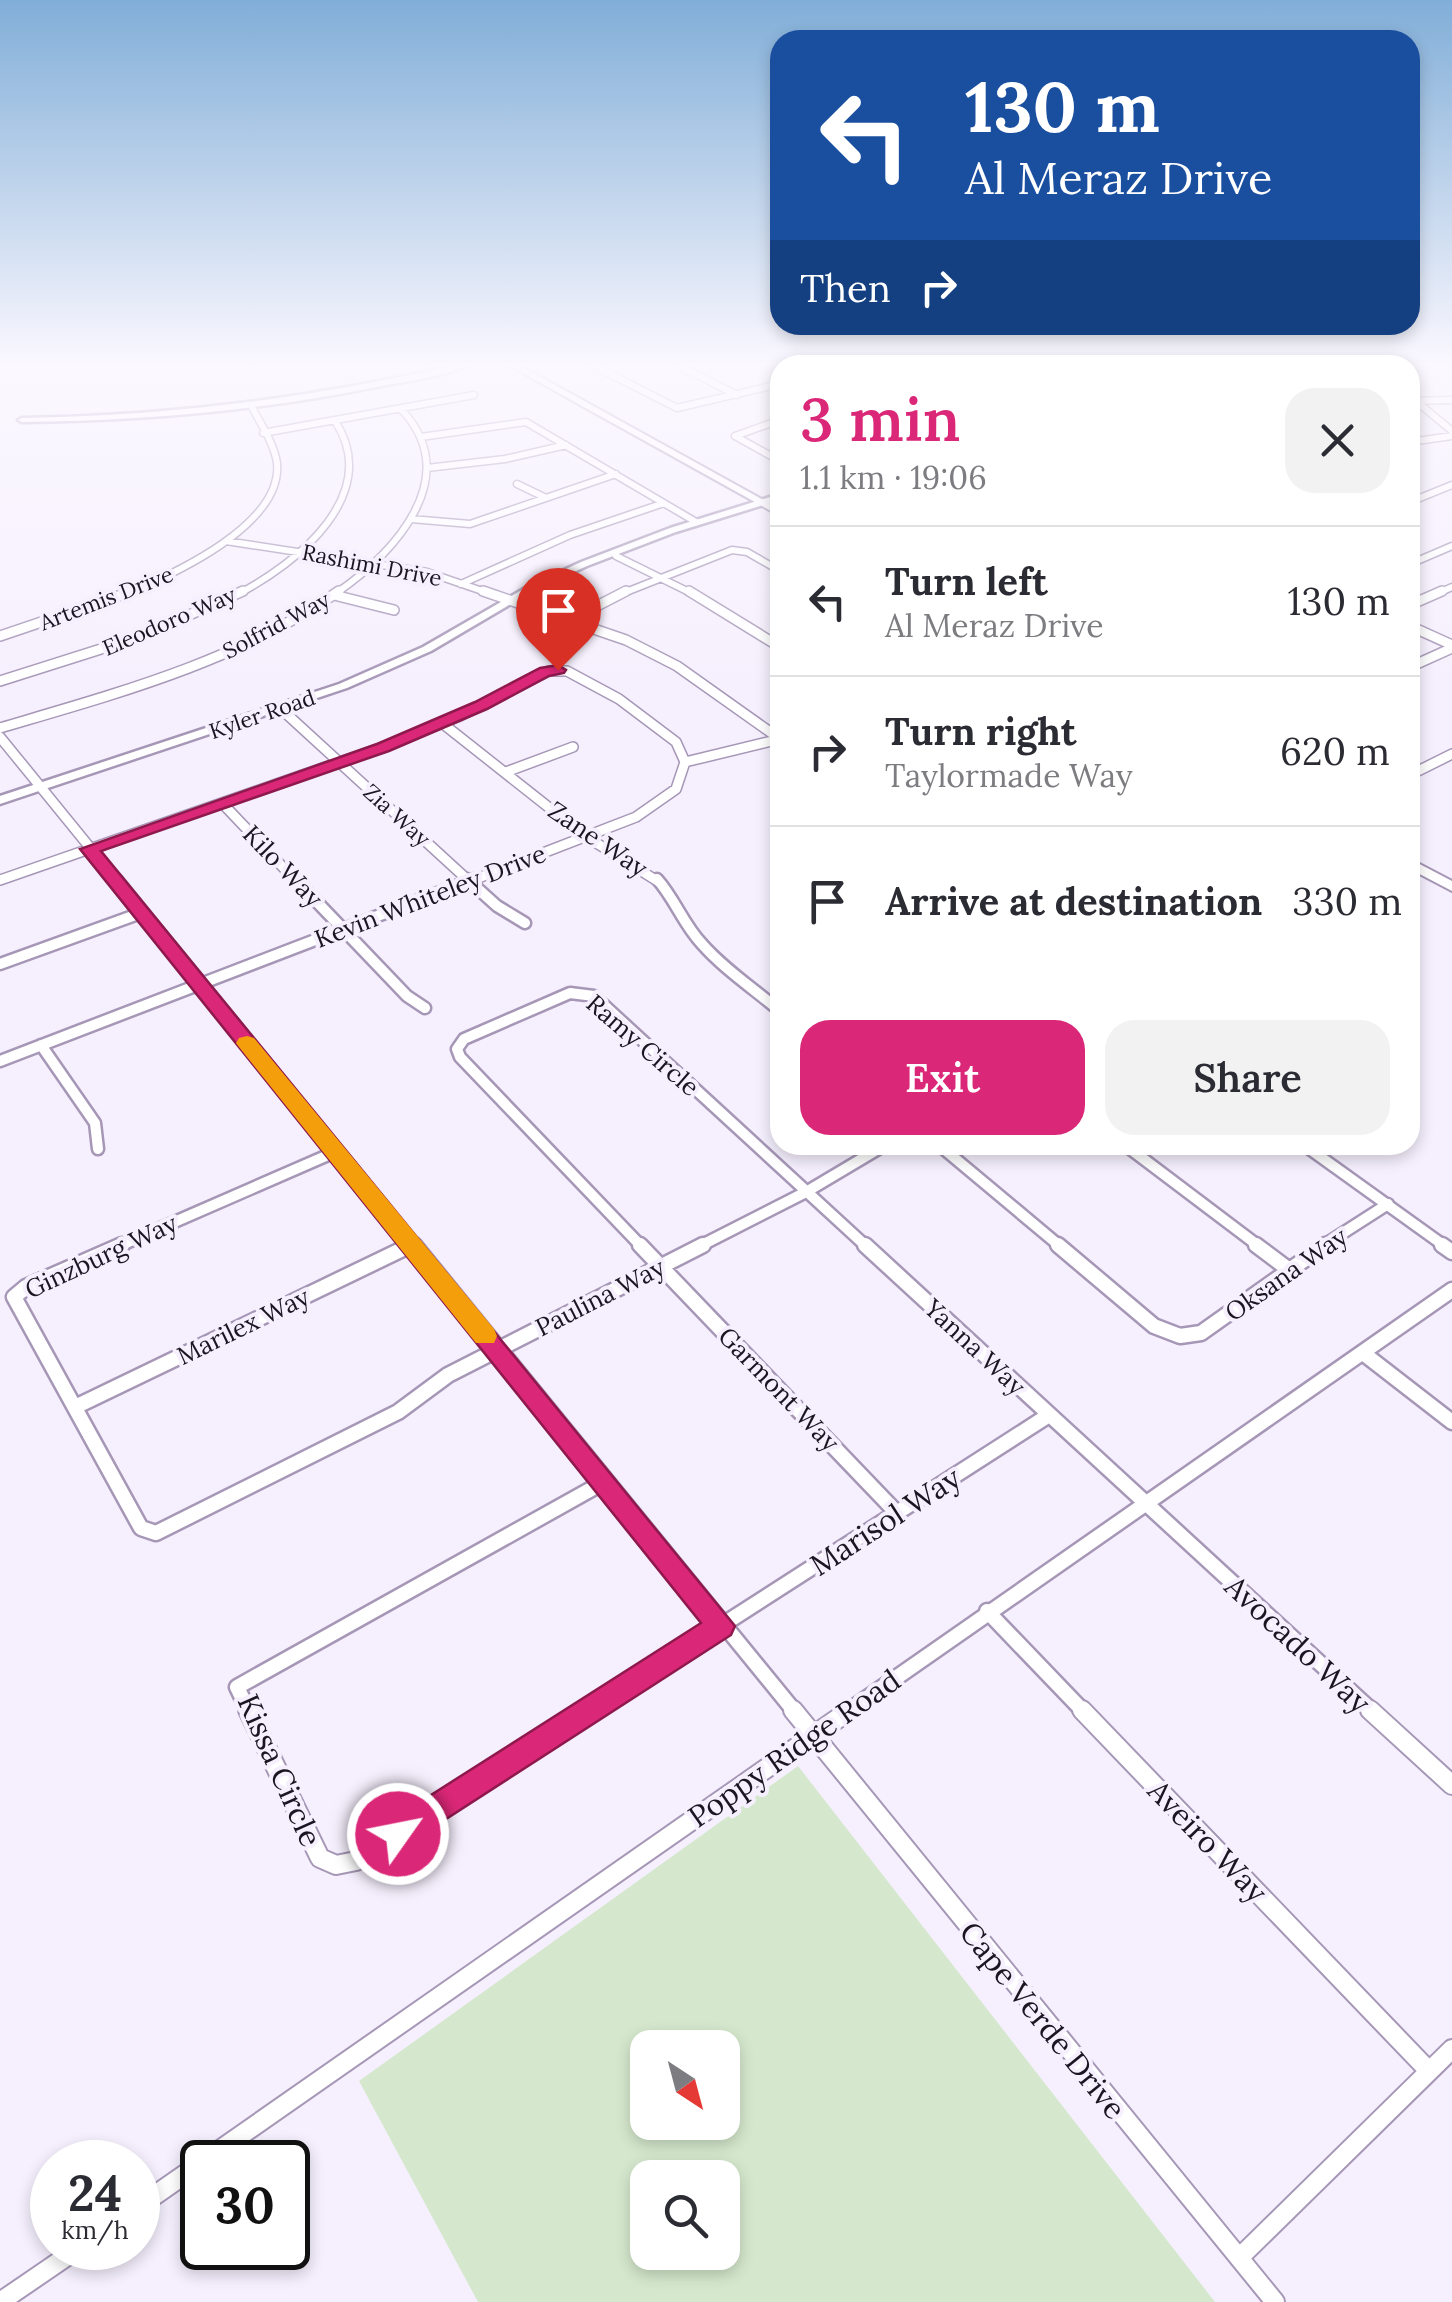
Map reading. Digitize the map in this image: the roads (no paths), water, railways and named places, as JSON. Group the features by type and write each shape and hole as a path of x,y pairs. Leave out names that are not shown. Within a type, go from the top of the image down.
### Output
{"main road":[{"path":"716,473 770,502"},
{"path":"719,473 770,502"},
{"path":"1420,857 1452,875"},
{"path":"1420,868 1452,886"}],"street":[{"name":"Artemis Drive","path":"0,636 123,596 177,571 226,541 258,512 276,473"},
{"name":"Eleodoro Way","path":"0,681 102,651 183,620 252,585 299,552 332,518 348,484 349,473"},
{"name":"Solfrid Way","path":"0,728 196,665 260,637 334,594 376,563 412,519 424,494 426,473"},
{"path":"412,519 466,525 616,474 696,522"},
{"path":"517,484 544,496"},
{"path":"1420,498 1452,485"},
{"path":"461,584 548,543 664,503"},
{"name":"Kyler Road","path":"0,800 280,708 400,662 571,570 696,522 770,505"},
{"name":"Kyler Road","path":"513,602 616,556 770,505"},
{"name":"Rashimi Drive","path":"226,541 428,572 653,652 770,732"},
{"path":"1420,560 1452,546"},
{"path":"566,622 660,576 742,550 770,565"},
{"path":"616,556 660,576 770,640"},
{"path":"1420,601 1452,587"},
{"path":"334,594 394,610"},
{"path":"1420,628 1452,644"},
{"path":"1420,662 1452,644"},
{"path":"0,880 340,763 442,723 545,672 558,670 589,681 619,699 670,736 685,762 770,741"},
{"name":"Zia Way","path":"280,708 497,906 525,924"},
{"name":"Zane Way","path":"442,723 585,836 656,878 672,894 689,929 704,947 770,1003"},
{"name":"Cape Verde Drive","path":"0,737 1274,2302"},
{"path":"506,772 574,747"},
{"path":"1420,770 1452,754"},
{"name":"Kevin Whiteley Drive","path":"0,1061 636,816 663,801 680,782 685,762"},
{"name":"Kilo Way","path":"223,804 407,996 426,1008"},
{"path":"0,964 142,913"},
{"name":"Ramy Circle","path":"660,1266 460,1056 458,1045 464,1039 570,993 590,994 806,1192"},
{"path":"40,1045 95,1123 98,1148"},
{"name":"Ginzburg Way","path":"156,1533 141,1528 14,1297 20,1290 335,1152"},
{"name":"Paulina Way","path":"156,1533 398,1412 448,1374 806,1192 868,1155"},
{"name":"Oksana Way","path":"951,1155 1154,1326 1180,1336 1202,1333 1288,1269 1388,1204"},
{"path":"1138,1155 1288,1269"},
{"path":"1318,1155 1452,1252"},
{"name":"Yanna Way","path":"806,1192 1144,1502"},
{"name":"Marilex Way","path":"75,1407 411,1245"},
{"name":"Garmont Way","path":"660,1266 897,1513"},
{"name":"Poppy Ridge Road","path":"160,2192 1452,1290"},
{"path":"1363,1352 1452,1422"},
{"name":"Marisol Way","path":"721,1626 1049,1415"},
{"name":"Kissa Circle","path":"604,1482 237,1687 314,1852 336,1865 356,1861 721,1626"},
{"name":"Avocado Way","path":"1144,1502 1452,1785"},
{"name":"Aveiro Way","path":"987,1611 1429,2071"},
{"path":"1238,2258 1452,2048"},
{"path":"0,2302 47,2270"}]}
